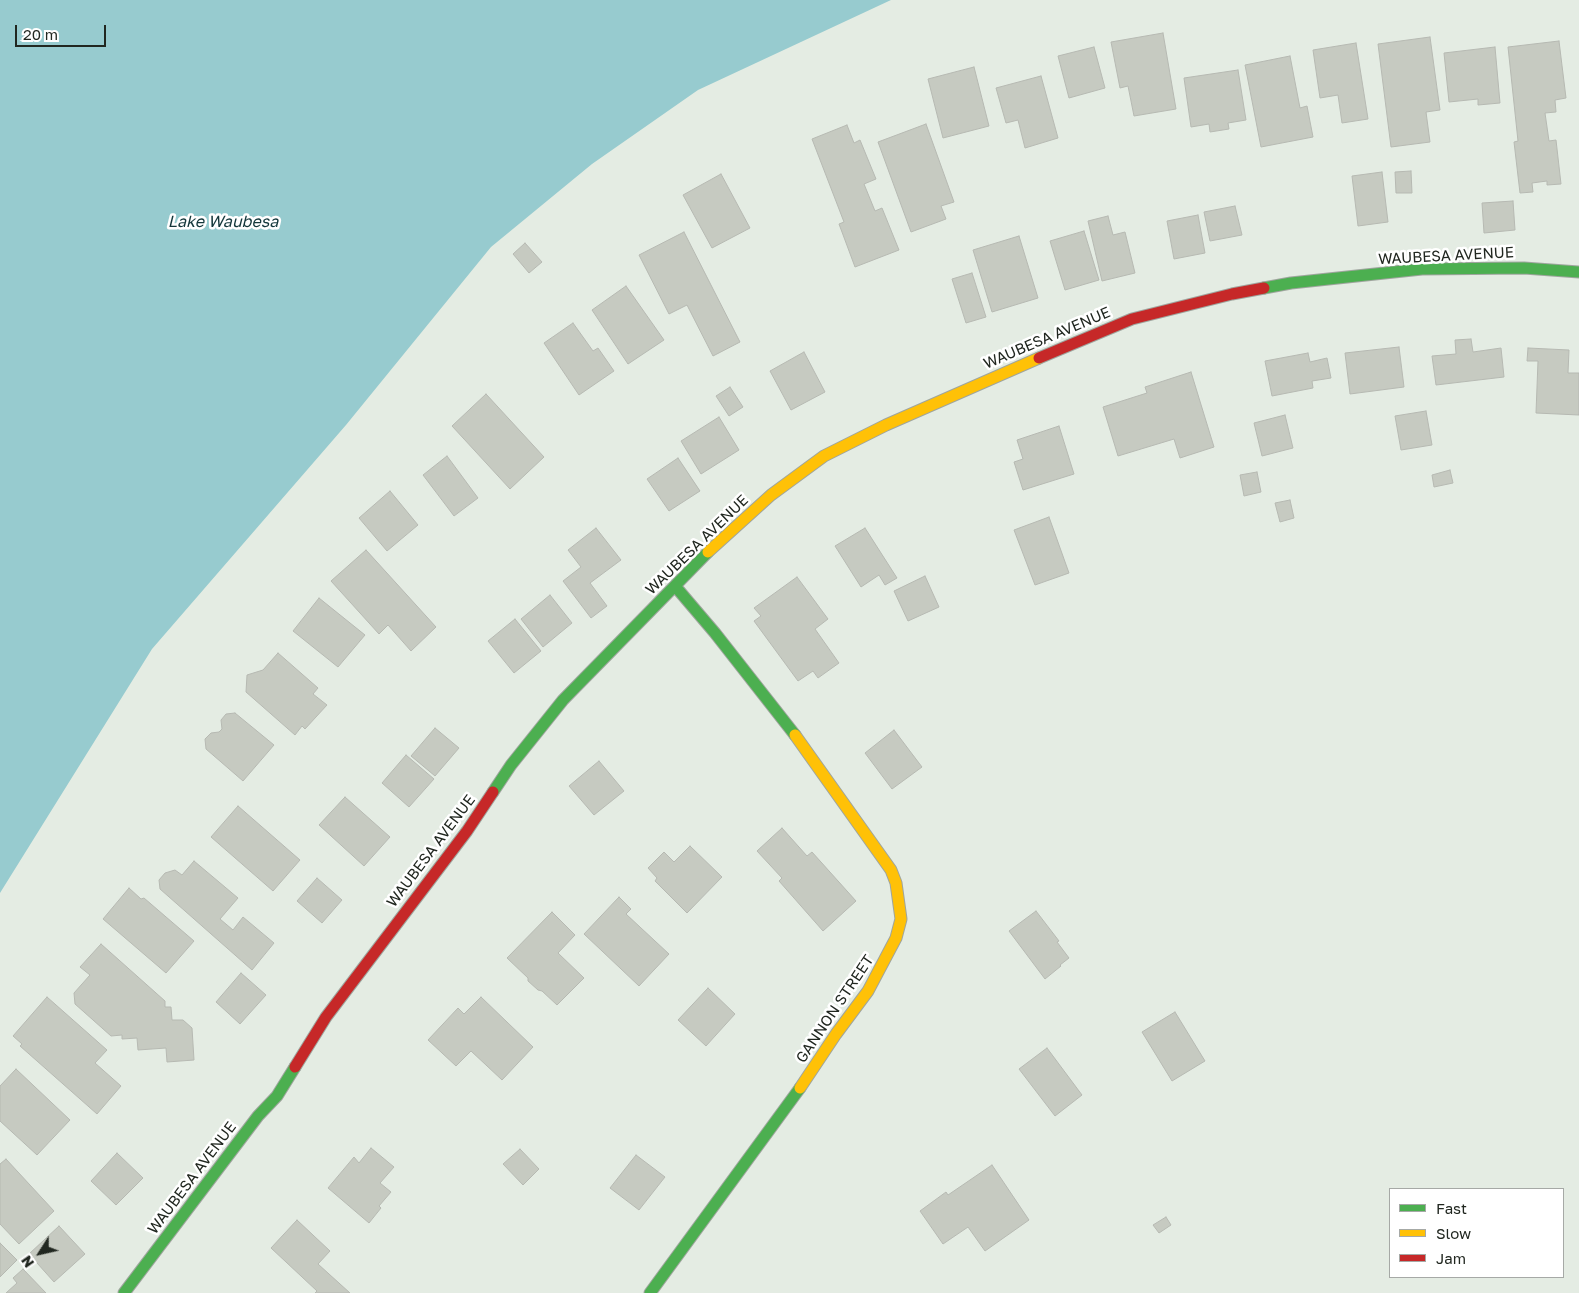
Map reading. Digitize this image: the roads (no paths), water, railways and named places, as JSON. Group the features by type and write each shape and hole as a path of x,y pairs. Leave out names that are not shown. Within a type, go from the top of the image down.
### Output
{"street":[{"name":"WAUBESA AVENUE","path":"124,1293 258,1116 276,1096 326,1017 428,880 467,832 511,765 563,700 706,553 771,495 799,473 824,456 895,421 1084,338 1132,319 1232,294 1291,283 1422,269 1524,268 1579,272"},
{"name":"GANNON STREET","path":"650,1293 868,992 896,938 901,919 896,883 891,870 808,751 715,633 675,586"}],"water":[{"name":"Lake Waubesa","path":"0,0 891,0 698,90 592,164 491,247 346,425 152,649 0,893"}]}
